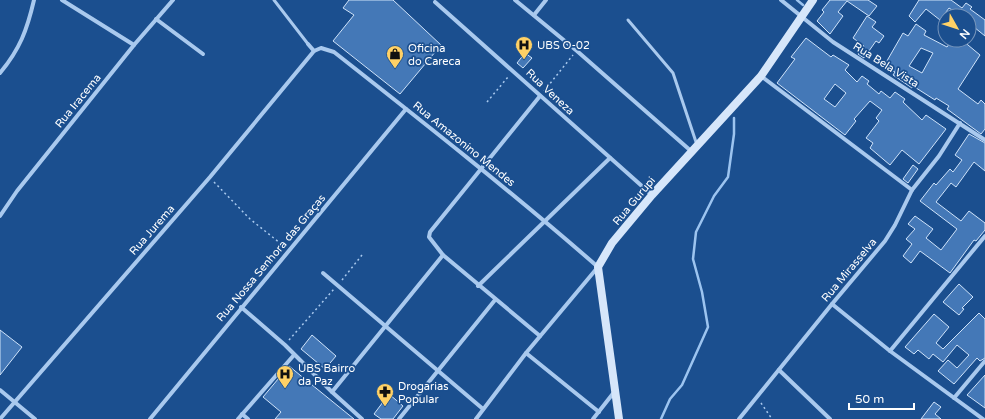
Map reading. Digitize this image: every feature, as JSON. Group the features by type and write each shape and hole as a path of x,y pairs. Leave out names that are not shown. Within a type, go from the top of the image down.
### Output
{"street":[{"path":"0,73 21,44 27,29 34,0"},
{"path":"62,0 134,45"},
{"name":"Rua Iracema","path":"0,216 17,190 134,45 173,0"},
{"path":"515,0 694,148"},
{"path":"534,15 546,0"},
{"name":"Rua Bela Vista","path":"781,0 833,42 985,140"},
{"name":"Rua Gurupi","path":"476,419 526,353 598,267 612,243 694,148 761,76 813,0"},
{"name":"Rua Veneza","path":"435,2 652,196"},
{"path":"156,19 202,54"},
{"path":"308,44 314,51"},
{"name":"Rua Amazonino Mendes","path":"314,51 322,48 334,52 546,222 598,267"},
{"name":"Rua Jurema","path":"0,419 210,177 314,51"},
{"path":"761,76 912,190"},
{"path":"540,96 430,232 430,240 443,255 478,286 540,336"},
{"name":"Rua Nossa Senhora das Graças","path":"150,419 406,109"},
{"name":"Rua Mirasselva","path":"739,419 885,241 896,225 912,190 939,156 960,123"},
{"path":"478,286 546,222 610,158"},
{"path":"890,351 985,236"},
{"path":"332,392 443,255"},
{"path":"598,267 619,419"},
{"path":"323,273 439,370 483,409"},
{"path":"399,419 495,300"},
{"path":"832,304 890,351 983,419"},
{"path":"241,307 285,345 332,392 362,419"},
{"path":"526,353 599,412"},
{"path":"238,419 294,355"},
{"path":"954,398 985,361"},
{"path":"779,370 830,419"},
{"path":"0,390 35,419"},
{"path":"593,419 615,391"},
{"path":"242,414 248,419"}],"lane":[{"path":"274,0 308,44"},
{"path":"628,20 673,73 694,148"}],"path":[{"path":"540,96 577,51"},
{"path":"487,102 513,71"},
{"path":"210,177 250,219 289,250"},
{"path":"285,345 338,285 362,255"},
{"path":"756,397 772,419"}],"building":[{"name":"Oficina do Careca","path":"349,0 393,0 441,45 400,94 333,41 354,15 343,8"},
{"path":"830,0 868,0 877,6 869,16 847,1 838,12 843,16 830,34 817,21 824,12 822,10"},
{"path":"919,0 951,0 962,8 937,8 937,18 926,9 915,22 909,16"},
{"path":"966,3 972,7 971,8 962,8"},
{"path":"977,14 985,20 985,36 977,30"},
{"path":"867,16 876,22 872,27 884,36 879,43 876,41 864,58 858,54 864,46 853,38"},
{"path":"916,24 926,31 924,35 937,42 937,48 972,48 980,55 958,89 978,104 981,100 985,104 985,129 981,134 947,109 949,106 936,98 935,100 913,86 912,88 893,75 895,72 884,66 903,33 908,36","holes":["921,48 933,53 922,73 909,66"]},
{"path":"806,38 831,57 833,55 849,65 845,70 857,82 862,76 869,81 867,84 879,94 881,91 890,98 895,92 905,99 903,102 922,120 926,115 946,129 919,164 902,150 890,165 870,148 873,143 866,138 879,121 876,118 882,110 870,101 854,119 856,121 845,135 777,83 795,59 791,57","holes":["835,84 846,93 835,107 824,99"]},
{"name":"UBS O-02","path":"525,53 532,58 523,68 517,63"},
{"path":"969,134 985,143 985,171 974,162 956,187 951,183 936,202 961,221 969,211 985,223 985,230 976,241 974,240 950,273 920,251 911,263 903,256 912,244 906,239 915,229 908,224 915,216 933,229 926,238 941,250 957,229 920,201 934,183 936,185 950,169 953,172 962,160 955,155"},
{"path":"913,165 918,169 908,183 903,179"},
{"path":"959,284 973,297 962,308 964,309 959,315 943,302"},
{"path":"979,313 985,319 985,358 980,361 977,358 954,384 938,371 948,360 957,368 969,355 957,345 943,362 933,354 929,359 918,350 914,354 905,347 934,314 949,327 936,343 943,349"},
{"path":"0,330 22,347 0,375"},
{"path":"312,335 336,356 325,369 301,349"},
{"path":"289,366 354,419 275,419 281,412 263,397"},
{"path":"985,375 985,408 967,395"},
{"path":"389,394 403,406 393,419 381,419 374,414"},
{"path":"934,402 941,407 935,414 941,419 921,419"}],"waterway":[{"path":"797,0 803,5"},
{"path":"661,419 670,399 682,385 708,327 702,292 693,259 696,232 714,196 728,177 734,134 734,118"}],"place":[{"name":"UBS O-02","path":"524,60"},
{"name":"Oficina do Careca","path":"395,69"},
{"name":"UBS Bairro da Paz","path":"285,389"},
{"name":"Drogarias Popular","path":"385,407"}]}
